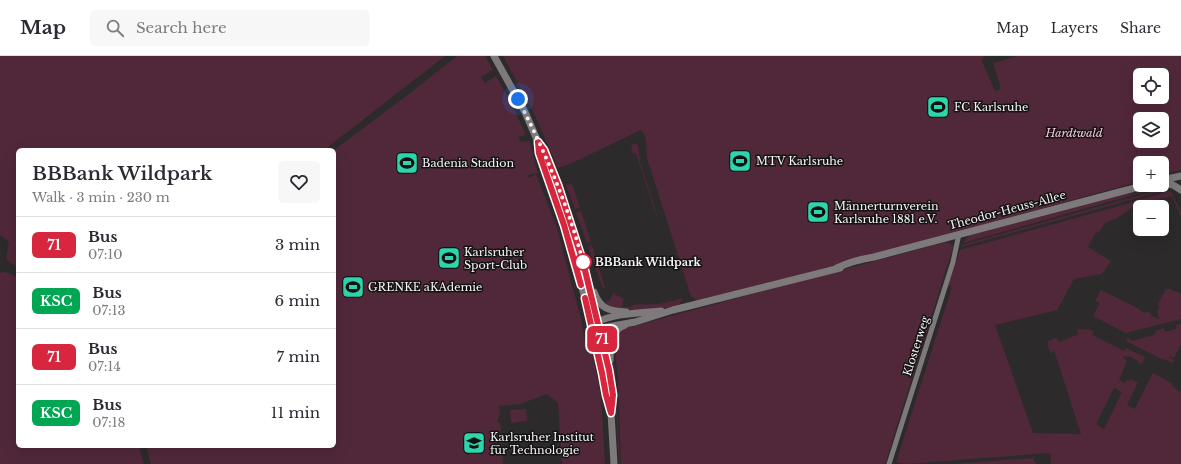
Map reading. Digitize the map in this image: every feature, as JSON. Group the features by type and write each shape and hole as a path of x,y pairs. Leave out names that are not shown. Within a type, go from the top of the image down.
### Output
{"main road":[{"path":"494,56 525,112 538,142 544,150 577,240 585,272 606,395 611,413"},
{"path":"538,142 539,153 566,232 609,370 613,395 611,413 614,464"},
{"path":"1169,179 1181,176"},
{"path":"1169,184 1181,190"},
{"name":"Theodor-Heuss-Allee","path":"595,326 635,322 673,310 837,268 863,258 874,257 1133,188"},
{"path":"585,272 597,300 602,306 614,311 642,313"},
{"name":"Theodor-Heuss-Allee","path":"595,326 615,317 673,310"},
{"path":"609,370 609,350 613,336 621,327 635,322"}],"street":[{"name":"Klosterweg","path":"889,464 953,262 959,234"}],"green space":[{"path":"0,56 445,56 327,148 16,148 16,266 6,259 9,242 0,235"},
{"name":"Karlsruher Sport-Club","path":"457,56 485,56 493,70 481,77 485,83 496,76 511,103 526,135 518,137 521,142 529,141 538,173 527,175 529,178 536,174 557,228 581,319 587,353 592,353 600,389 605,464 562,464 558,403 547,394 520,404 499,406 500,413 497,422 500,423 503,464 151,464 147,448 336,448 336,149"},
{"name":"Hardtwald","path":"503,56 984,56 982,61 995,91 1001,89 993,63 1018,56 1181,56 1181,170 1169,173 1169,156 1133,156 1133,183 973,228 697,302 690,294 647,158 646,138 641,130 572,163 558,168 532,109"},
{"path":"634,143 638,145 640,162 657,218 636,153 633,154 631,146"},
{"path":"572,184 580,208 575,209 566,185"},
{"path":"1171,191 1181,212 1181,217 1172,196 1156,200 1138,200"},
{"path":"1144,192 963,243 969,235 1118,195"},
{"path":"1152,192 1159,192 961,247 962,245"},
{"path":"1133,202 1133,207 1117,218 1105,223 1100,231 1095,234 1088,247 1111,261 1102,274 1074,279 1057,310 995,325 1033,433 1081,434 1054,350 1051,354 1048,341 1056,338 1059,342 1079,334 1077,330 1088,329 1094,331 1092,335 1124,351 1126,348 1145,357 1142,364 1129,356 1123,357 1127,361 1119,380 1125,383 1130,379 1138,382 1127,405 1135,409 1153,373 1173,384 1172,386 1180,392 1181,388 1181,464 1051,464 1050,453 906,464 896,462 952,287 948,285 960,250","holes":["1114,388 1122,392 1104,429 1096,424"]},
{"path":"581,211 591,242 587,243 576,213"},
{"path":"946,242 951,244 953,247 885,464 621,464 618,379 615,350 617,338 620,336 617,333 623,329"},
{"path":"592,245 605,288 603,289 588,247"},
{"path":"0,273 9,273 16,277 16,448 140,448 144,464 0,464"},
{"path":"1166,289 1170,289 1181,294 1181,319 1126,333 1093,316 1100,303 1095,301 1101,290 1145,313 1147,311 1151,314 1151,316 1159,319 1157,312 1159,307 1158,304"},
{"path":"613,293 624,299 622,307 658,304 683,298 679,305 652,310 634,310 607,306 606,302 610,300"},
{"path":"1181,324 1181,344 1174,358 1169,356 1174,360 1172,363 1126,341 1129,338 1131,341 1155,335 1155,331 1164,328 1165,332 1177,329 1176,325"},
{"path":"614,341 613,354 616,379 620,464 615,380 611,354"},
{"path":"526,409 527,421 511,423 510,410"},
{"path":"1033,458 1036,464 952,464"}],"bus line":[{"name":"71","path":"581,285 564,225 539,153 538,142 544,150 558,185 583,262 609,370 613,395 611,413 585,298"}],"place":[{"name":"FC Karlsruhe","path":"938,107"},
{"name":"MTV Karlsruhe","path":"740,161"},
{"name":"Badenia Stadion","path":"407,163"},
{"name":"Männerturnverein Karlsruhe 1881 e.V.","path":"818,212"},
{"name":"Karlsruher Sport-Club","path":"449,258"},
{"name":"BBBank Wildpark","path":"583,262"},
{"name":"GRENKE aKAdemie","path":"353,287"},
{"name":"Karlsruher Institut für Technologie","path":"474,443"}],"route":[{"path":"518,99 538,142 544,150 567,211 583,262"}]}
